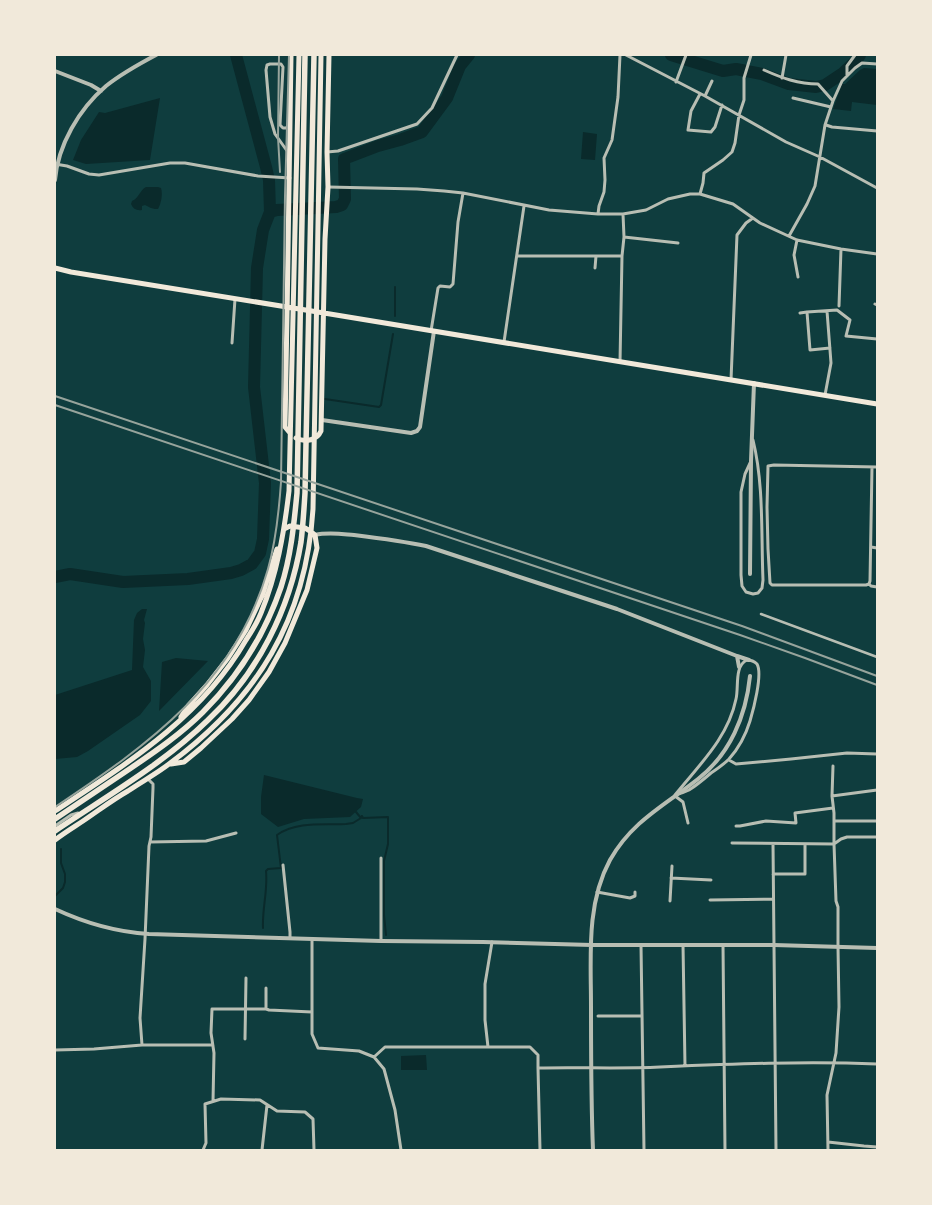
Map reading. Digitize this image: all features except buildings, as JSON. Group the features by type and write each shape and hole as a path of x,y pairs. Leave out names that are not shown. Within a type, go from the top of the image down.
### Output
{"highway":[{"path":"55,819 166,744 203,713 231,681 255,646 281,585 291,540 297,493 305,55"},
{"path":"55,831 172,751 224,704 251,670 262,651 274,630 290,589 301,542 305,493 314,55"}],"main road":[{"path":"291,55 290,178 292,196 288,216 285,427 292,436 300,440 311,440 318,437 321,431 322,420 325,239 328,187 329,55"},
{"path":"55,811 127,763 176,724 222,678 236,658 260,615 277,565 289,491 292,196 299,55"},
{"path":"55,840 169,764 209,732 237,703 256,678 278,642 293,610 302,583 312,529 321,55"},
{"path":"288,227 327,227"},
{"path":"55,268 877,404"},
{"path":"169,764 184,762 217,734 249,700 269,672 289,635 307,590 317,548 314,535 310,531 299,526 290,526 283,529 262,596 246,630 228,658 189,705 176,724"}],"street":[{"path":"55,180 56,165 66,139 77,120 107,86 156,55"},
{"path":"327,152 338,151 417,124 432,108 457,55"},
{"path":"598,214 604,192 604,158 612,140 618,96 620,55"},
{"path":"626,55 722,105 786,142 820,157 877,188"},
{"path":"700,194 704,173 732,152 744,100 746,74 751,55"},
{"path":"782,78 786,55"},
{"path":"847,74 847,66 855,55"},
{"path":"676,82 686,56"},
{"path":"789,236 815,186 825,125 842,81 847,74 862,63 877,64"},
{"path":"290,124 286,128 280,125 283,67 281,64 267,65 270,117 275,134 290,156"},
{"path":"764,70 797,82 818,84 833,101"},
{"path":"55,71 92,85 101,91"},
{"path":"705,96 712,82"},
{"path":"700,94 691,111 688,130 711,132 715,127 722,105"},
{"path":"793,98 831,107"},
{"path":"825,125 877,132"},
{"path":"56,165 67,166 89,174 99,175 170,163 185,163 262,176 290,178"},
{"path":"328,187 417,189 463,193 549,210 598,214 623,214 646,210 668,199 690,194 700,194 733,204 760,223 797,240 877,254"},
{"path":"322,420 411,433 420,427 438,288 440,286 450,287 453,284 458,222 463,193"},
{"path":"504,342 524,206"},
{"path":"620,362 623,214"},
{"path":"731,380 737,235 746,223 753,218"},
{"path":"624,237 678,243"},
{"path":"797,240 794,255 798,277"},
{"path":"839,306 841,249"},
{"path":"517,256 622,256"},
{"path":"595,268 596,256"},
{"path":"232,343 235,299"},
{"path":"800,312 837,310 850,320 846,336 877,338"},
{"path":"825,396 831,363 827,311"},
{"path":"807,312 810,350 830,348"},
{"path":"750,574 754,383"},
{"path":"751,461 745,474 741,492 740,575 742,586 746,592 752,594 762,588 763,580 760,492 756,451 752,434"},
{"path":"877,467 774,465 768,466 767,472 770,583 776,586 869,584 870,586 877,587"},
{"path":"869,584 872,467"},
{"path":"314,535 325,533 378,538 426,546 617,609 754,662 758,669 758,687 755,703 747,729 735,752 729,760 689,790 675,795"},
{"path":"871,547 877,548"},
{"path":"761,614 877,657"},
{"path":"675,795 710,753 731,718 736,700 739,666 737,656"},
{"path":"739,666 749,660"},
{"path":"593,1150 591,1068 592,945 593,912 597,892 607,866 624,840 640,822 698,778 719,758 731,739 744,711 750,676"},
{"path":"729,760 736,764 847,753 877,754"},
{"path":"828,1150 827,1095 834,1063 839,1007 838,906 836,901 832,796 833,766"},
{"path":"142,1045 140,1018 153,788 153,784 148,778"},
{"path":"832,796 877,790"},
{"path":"675,795 683,802 688,823"},
{"path":"55,826 71,815 103,807"},
{"path":"736,826 766,821 796,823 795,813 833,808"},
{"path":"834,821 877,820"},
{"path":"150,842 206,841 236,833"},
{"path":"732,843 834,844 847,837 877,836"},
{"path":"773,844 776,1150"},
{"path":"772,874 804,874 805,844"},
{"path":"381,858 381,941"},
{"path":"283,865 290,938"},
{"path":"670,901 672,866"},
{"path":"671,878 711,880"},
{"path":"597,892 630,898 635,896 635,892"},
{"path":"710,900 773,899"},
{"path":"55,909 83,921 104,927 146,934 381,941 683,946 774,945 877,948"},
{"path":"312,939 312,1034 318,1048 359,1051 374,1058 384,1069 395,1110 400,1150"},
{"path":"488,1047 485,984 492,942"},
{"path":"641,945 644,1150"},
{"path":"723,945 725,1150"},
{"path":"683,946 685,1066"},
{"path":"245,1039 246,978"},
{"path":"266,988 266,1009"},
{"path":"213,1101 214,1053 211,1033 212,1009 266,1009 312,1012"},
{"path":"598,1016 642,1016"},
{"path":"55,1050 142,1045 213,1045"},
{"path":"374,1058 385,1047 530,1047 538,1055 540,1150"},
{"path":"538,1068 643,1068 724,1064 877,1064"},
{"path":"203,1150 206,1143 204,1104 226,1099 260,1100 277,1111 305,1112 313,1119 314,1150"},
{"path":"262,1150 267,1105"},
{"path":"828,1142 877,1147"}],"water":[{"path":"864,68 877,69 877,105 852,102 851,111 833,109 842,84 845,84"},
{"path":"160,98 150,160 86,164 73,160 81,140 99,112 105,113"},
{"path":"583,132 597,134 595,160 581,159"},
{"path":"146,187 161,188 162,193 158,209 145,205 142,206 142,210 138,210 132,206 132,201"},
{"path":"142,609 147,609 144,620 143,639 145,650 143,667 151,681 151,701 140,715 88,751 77,757 55,759 55,695 132,670 134,620 137,613"},
{"path":"176,658 208,661 159,711 162,662"},
{"path":"264,775 363,799 361,807 350,817 304,819 278,827 261,814"},
{"path":"426,1055 427,1070 401,1070 401,1056"}],"waterway":[{"path":"55,577 70,574 123,582 188,579 241,570 252,564 260,553 263,539 265,483 254,387 257,268 263,230 270,212 269,180 236,55"},
{"path":"270,212 342,205 345,199 344,159 422,132 447,98 460,66 469,55"},
{"path":"671,55 723,71 736,69 762,74 789,84 816,87 825,85 843,73 860,55"},
{"path":"395,287 395,316"},
{"path":"325,399 379,407 381,405 393,334"},
{"path":"263,928 266,871 268,869 281,868 277,835 301,826 353,823 361,818 356,812"},
{"path":"362,816 363,818 388,817 388,844 384,861 386,935"},
{"path":"55,896 63,888 65,882 65,874 61,863 61,849"}],"railway":[{"path":"279,55 278,137 280,172"},
{"path":"55,807 90,784 155,735 184,708 211,678 234,646 253,609 268,569 277,526 281,482 289,55"},
{"path":"55,396 742,626 877,676"},
{"path":"55,405 740,635 877,685"}]}
